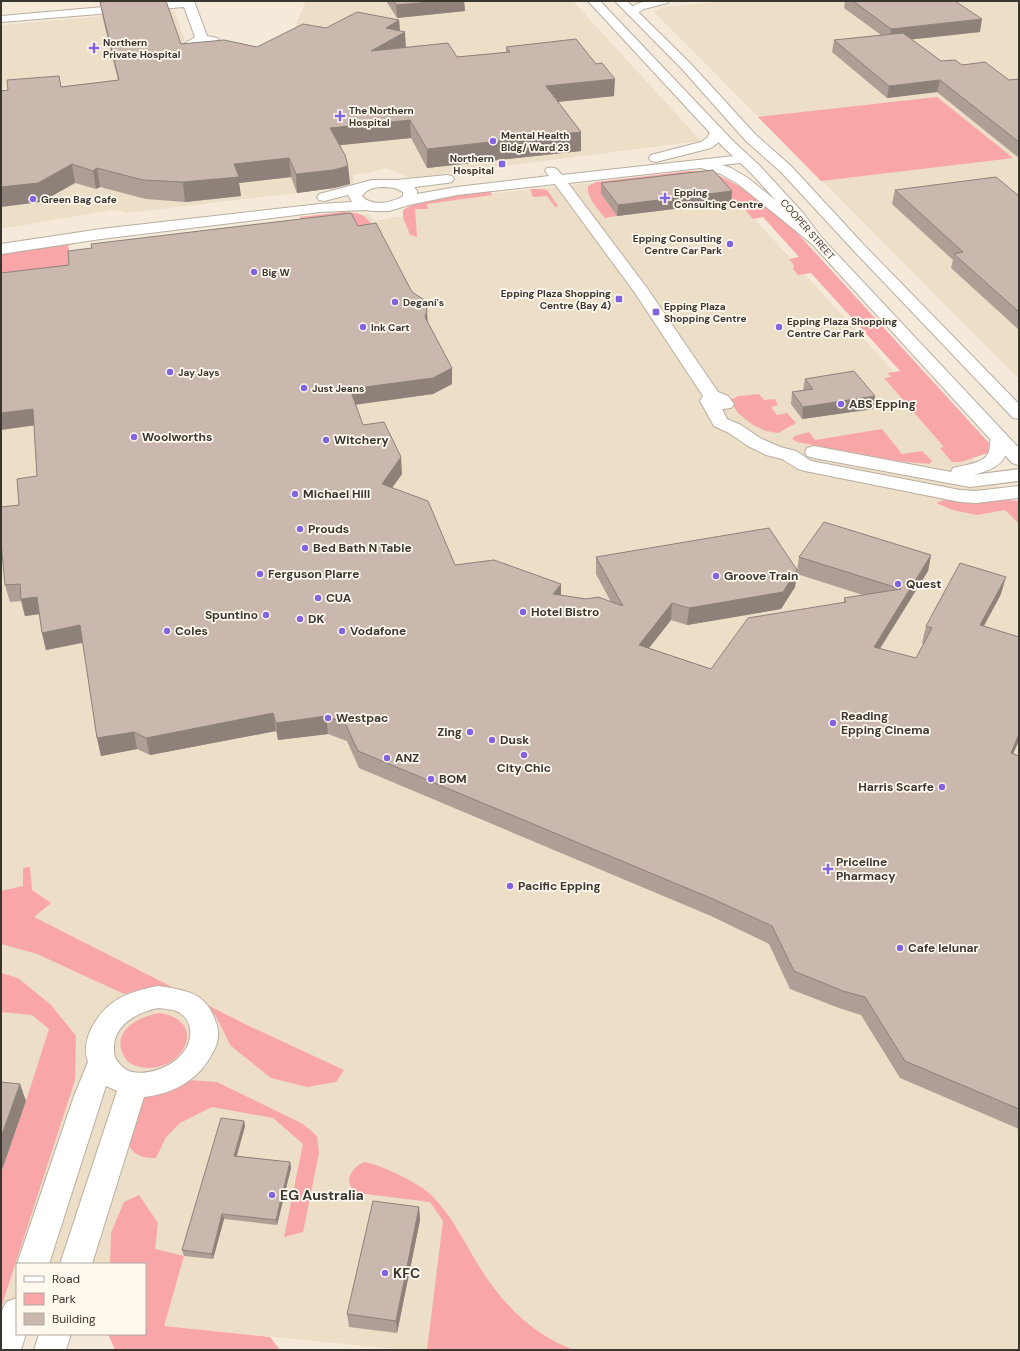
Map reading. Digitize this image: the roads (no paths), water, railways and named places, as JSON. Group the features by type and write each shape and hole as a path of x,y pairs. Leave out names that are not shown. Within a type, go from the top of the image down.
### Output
{"street":[{"path":"598,4 610,5 614,1"},
{"name":"COOPER STREET","path":"621,1 686,66 1019,414"},
{"path":"632,12 640,6 663,1"},
{"path":"1,19 189,2 202,39"},
{"name":"COOPER STREET","path":"598,4 716,131 798,216 817,241 1019,459"},
{"path":"1,249 79,236 320,208 368,205 388,207 406,201 457,191 655,158 706,145 714,139 716,131"},
{"path":"655,158 738,154 766,151"},
{"path":"83,223 284,200 315,198 346,192 377,183 397,184 703,164 738,154"},
{"path":"703,164 726,171 739,178 817,241"},
{"path":"554,174 641,291 712,396 708,401 720,422 735,429 754,442 773,451 789,455 805,466 976,498 1019,492"},
{"path":"397,184 408,188 410,191 410,198 406,201"},
{"path":"361,188 356,192 356,199 361,203 368,205"},
{"path":"1,236 16,233"},
{"path":"928,473 961,472 991,462 998,454 999,437"},
{"path":"789,455 808,451 928,473 951,479 970,481 1019,475"},
{"path":"158,997 173,998 186,1003 196,1011 203,1021 206,1034 202,1048 194,1061 181,1073 166,1081 152,1084 134,1084 120,1080 102,1063 99,1052 100,1039 106,1026 115,1015 128,1006 142,1000 158,997"},
{"path":"33,1263 88,1096 102,1063"},
{"path":"76,1263 134,1084"},
{"path":"5,1350 16,1315"},
{"path":"50,1350 55,1335"}],"place":[{"name":"Northern Private Hospital","path":"94,48"},
{"name":"The Northern Hospital","path":"340,116"},
{"name":"Mental Health Bldg/ Ward 23","path":"493,141"},
{"name":"Northern Hospital","path":"502,164"},
{"name":"Epping Consulting Centre","path":"665,198"},
{"name":"Green Bag Cafe","path":"33,199"},
{"name":"Epping Consulting Centre Car Park","path":"730,244"},
{"name":"Big W","path":"254,272"},
{"name":"Epping Plaza Shopping Centre (Bay 4)","path":"619,299"},
{"name":"Degani's","path":"395,302"},
{"name":"Epping Plaza Shopping Centre","path":"656,312"},
{"name":"Ink Cart","path":"363,327"},
{"name":"Epping Plaza Shopping Centre Car Park","path":"779,327"},
{"name":"Jay Jays","path":"170,372"},
{"name":"Just Jeans","path":"304,388"},
{"name":"ABS Epping","path":"841,404"},
{"name":"Woolworths","path":"134,437"},
{"name":"Witchery","path":"326,440"},
{"name":"Michael Hill","path":"295,494"},
{"name":"Prouds","path":"300,529"},
{"name":"Bed Bath N Table","path":"305,548"},
{"name":"Ferguson Plarre","path":"260,574"},
{"name":"Groove Train","path":"716,576"},
{"name":"Quest","path":"898,584"},
{"name":"CUA","path":"318,598"},
{"name":"Hotel Bistro","path":"523,612"},
{"name":"Spuntino","path":"266,615"},
{"name":"DK","path":"300,619"},
{"name":"Coles","path":"167,631"},
{"name":"Vodafone","path":"342,631"},
{"name":"Westpac","path":"328,718"},
{"name":"Reading Epping Cinema","path":"833,723"},
{"name":"Zing","path":"470,732"},
{"name":"Dusk","path":"492,740"},
{"name":"City Chic","path":"524,755"},
{"name":"ANZ","path":"387,758"},
{"name":"BOM","path":"431,779"},
{"name":"Harris Scarfe","path":"942,787"},
{"name":"Priceline Pharmacy","path":"828,869"},
{"name":"Pacific Epping","path":"510,886"},
{"name":"Cafe lelunar","path":"900,948"},
{"name":"EG Australia","path":"272,1195"},
{"name":"KFC","path":"385,1273"}]}
